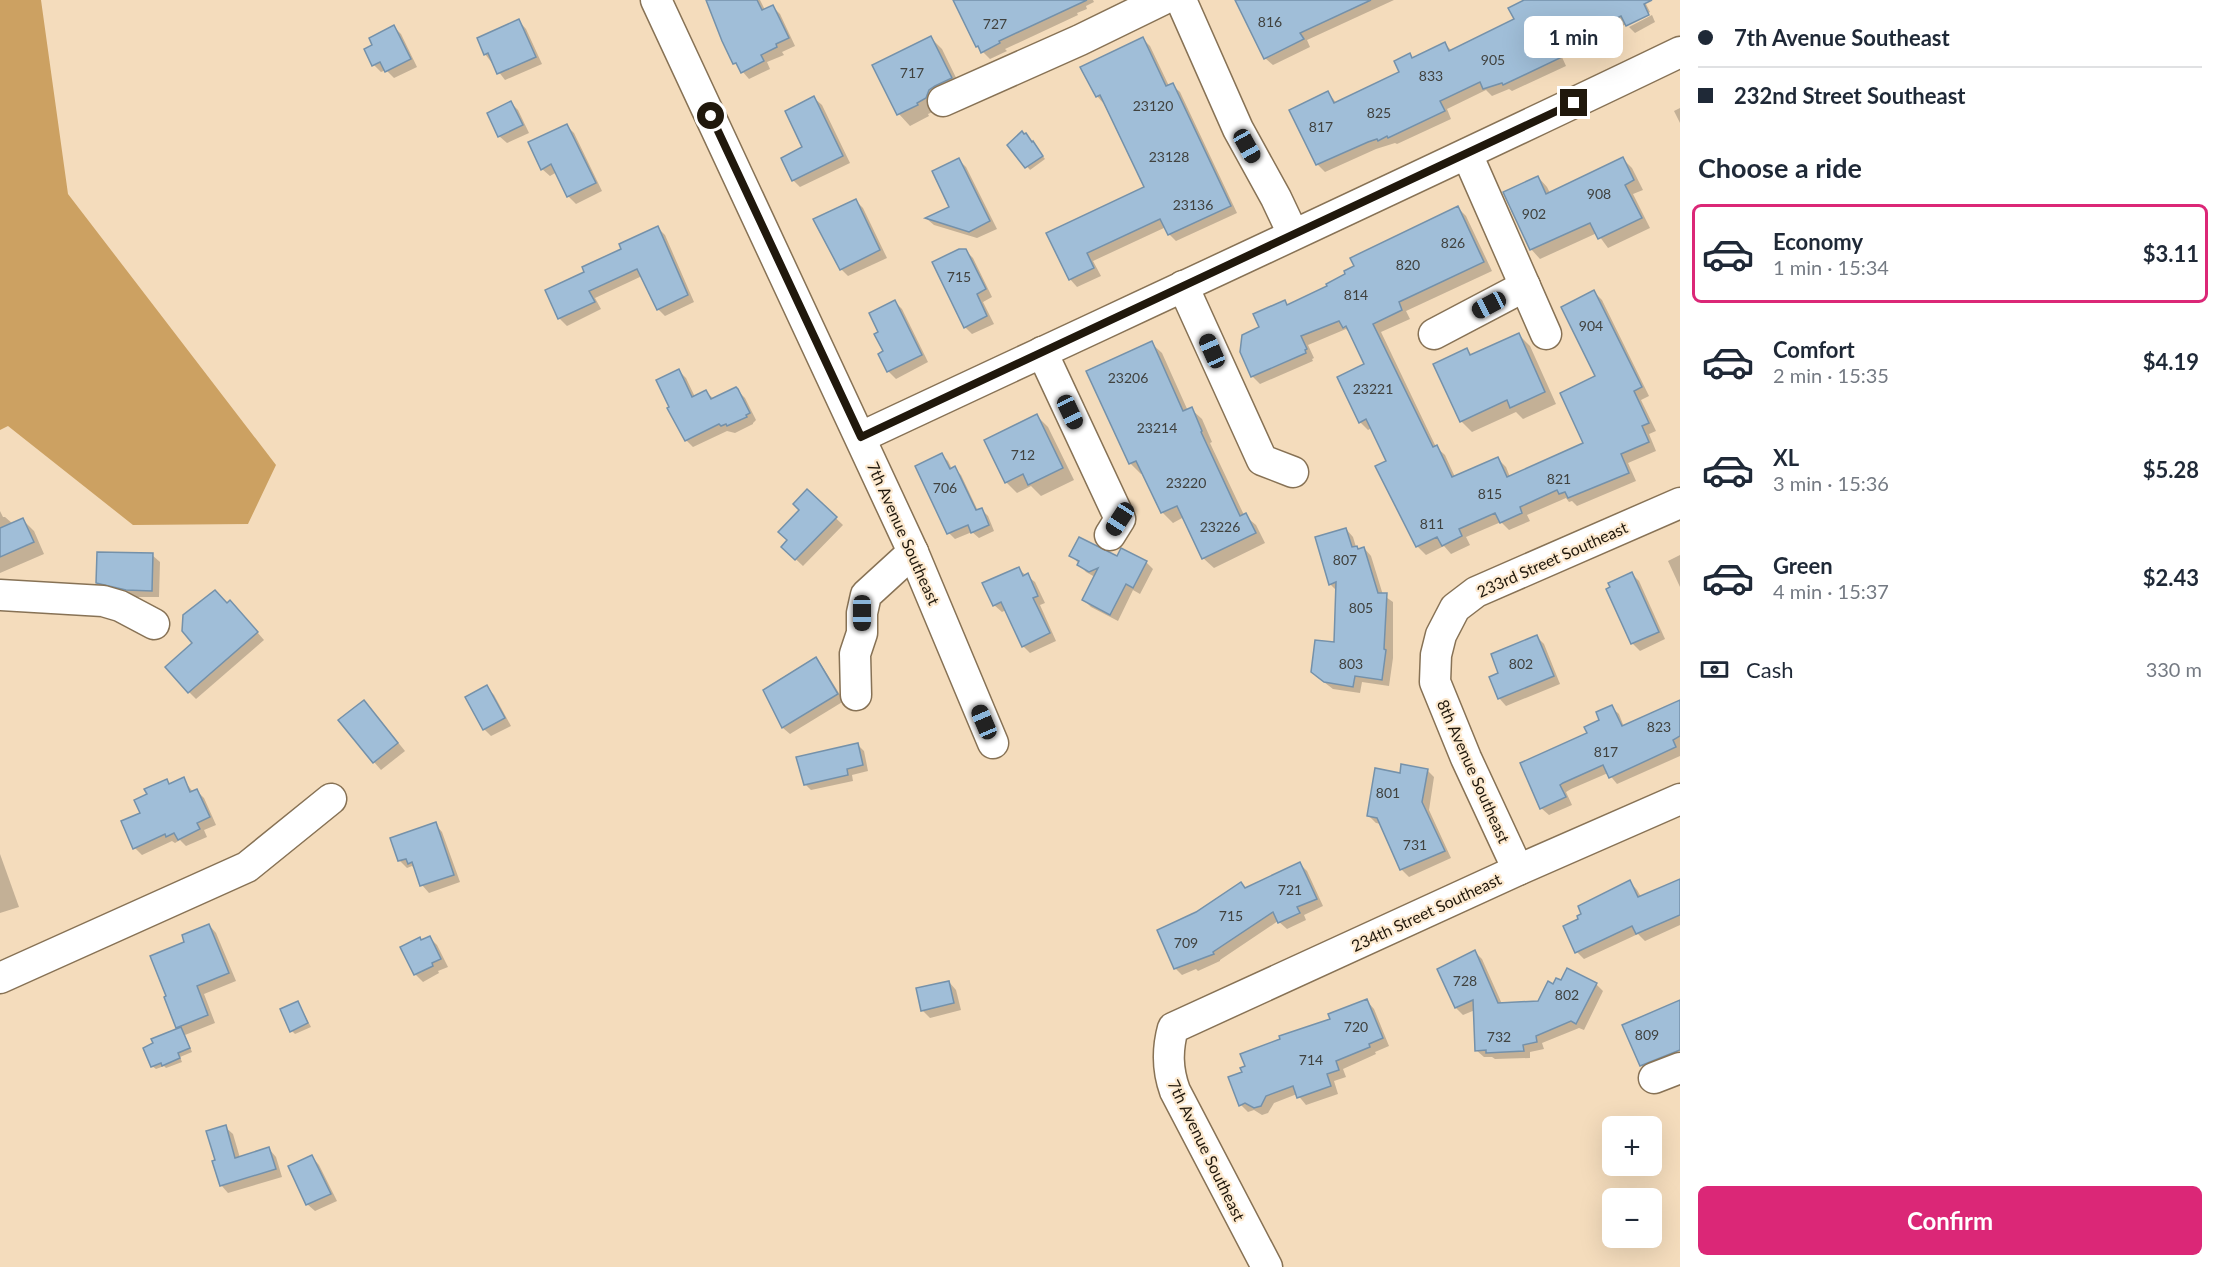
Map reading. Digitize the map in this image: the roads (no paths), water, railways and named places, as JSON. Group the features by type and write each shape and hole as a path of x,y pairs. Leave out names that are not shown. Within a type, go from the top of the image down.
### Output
{"street":[{"name":"7th Avenue Southeast","path":"656,0 861,437 913,552 993,743"},
{"path":"943,101 1080,40 1162,0"},
{"path":"1181,0 1238,129 1293,234"},
{"path":"861,437 1680,52"},
{"path":"1467,154 1546,334"},
{"path":"1183,286 1262,460 1293,472"},
{"path":"1434,334 1525,286"},
{"path":"1042,352 1120,519 1110,535"},
{"name":"233rd Street Southeast","path":"1441,635 1455,608 1476,592 1680,502"},
{"path":"856,695 855,654 862,633 862,613 866,596 913,552"},
{"path":"0,596 103,601 120,606 154,624"},
{"name":"8th Avenue Southeast","path":"1441,635 1436,655 1436,682 1466,758 1518,870"},
{"path":"0,978 247,867 331,799"},
{"name":"234th Street Southeast","path":"1173,1028 1518,870 1680,799"},
{"name":"7th Avenue Southeast","path":"1173,1028 1167,1049 1170,1076 1175,1091 1267,1267"}]}
